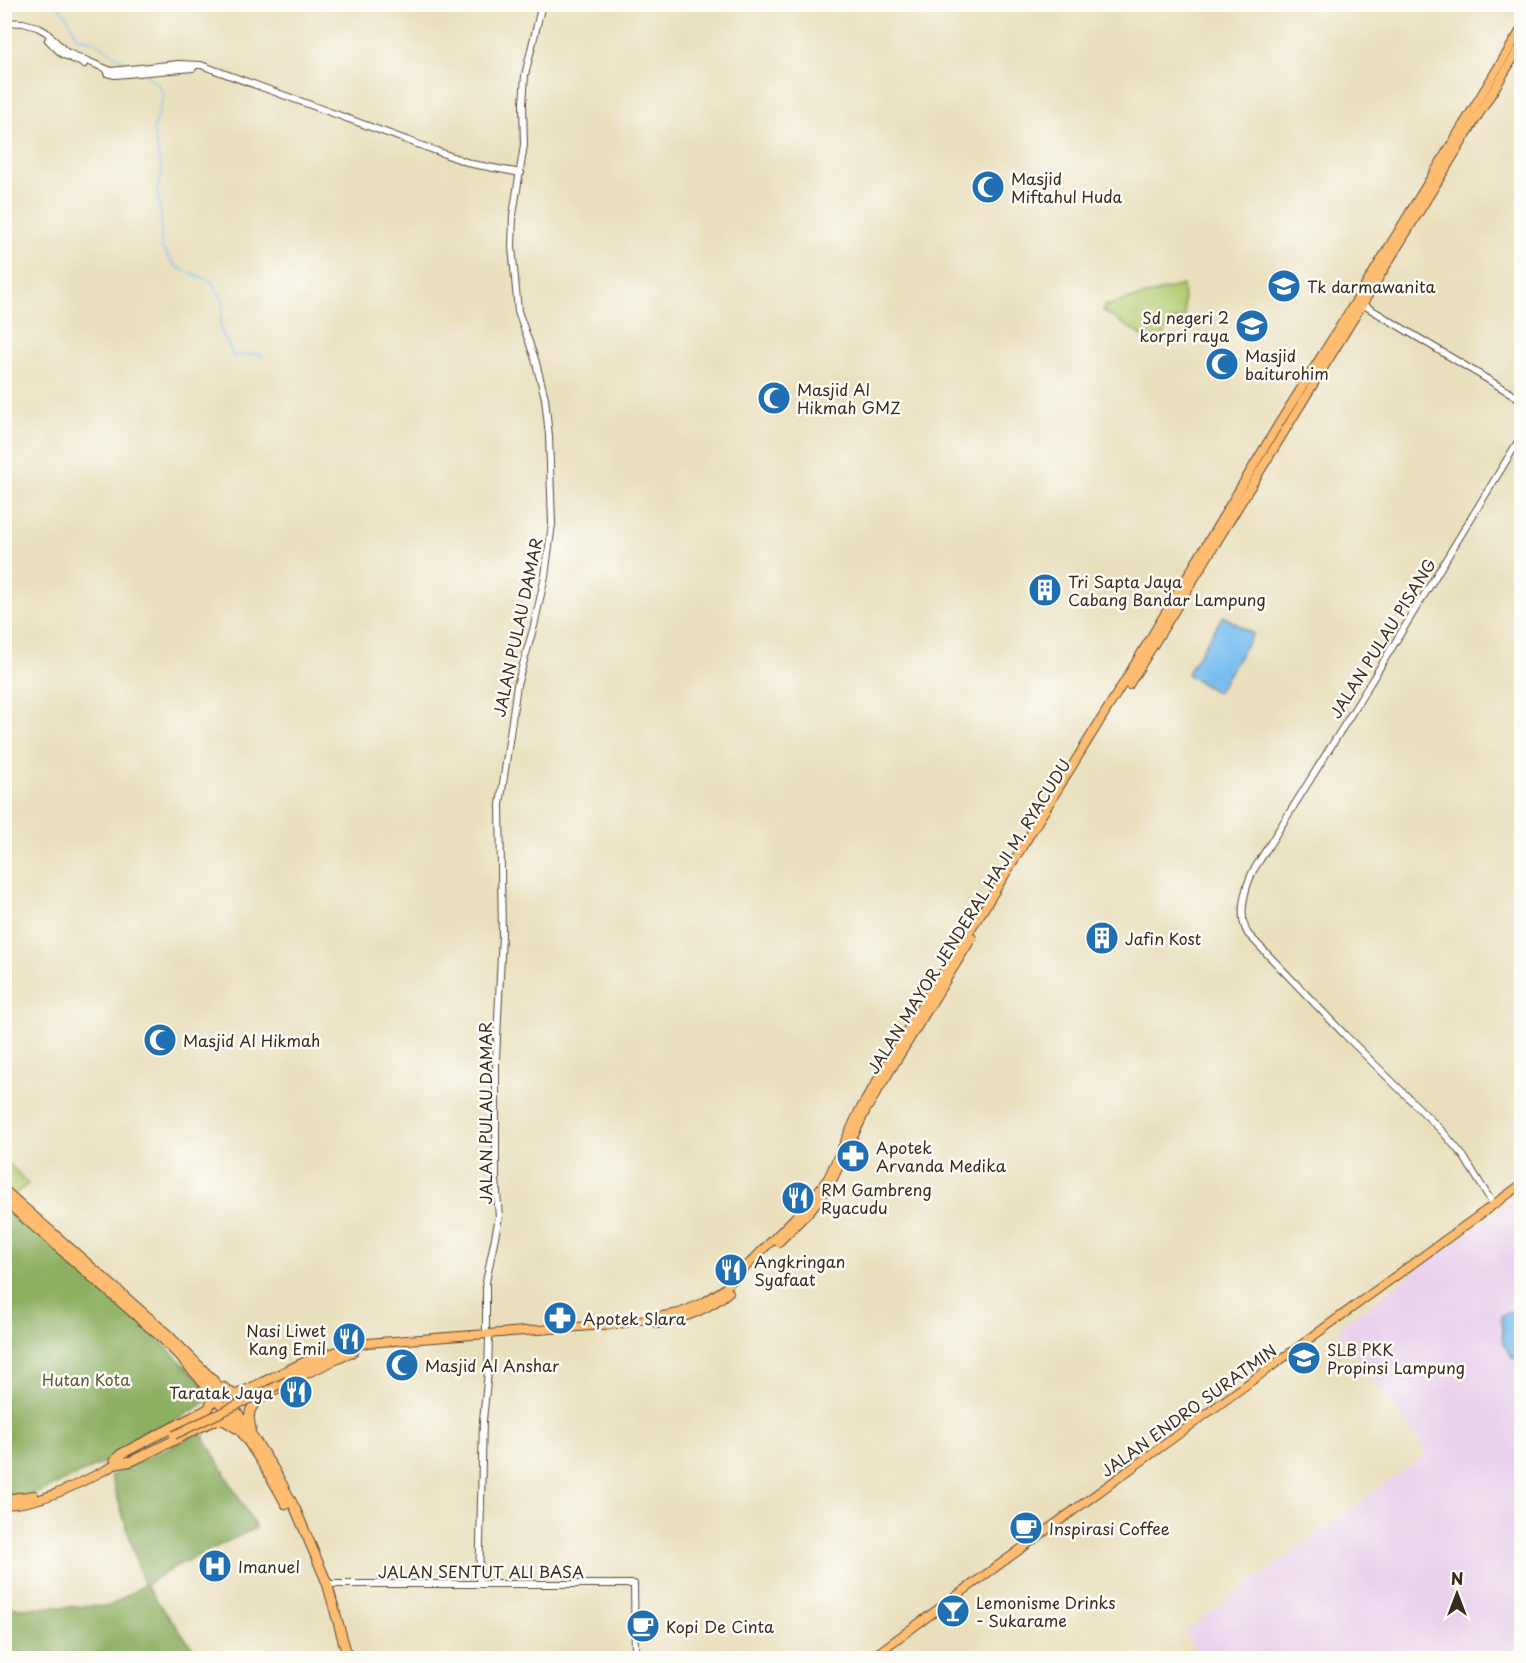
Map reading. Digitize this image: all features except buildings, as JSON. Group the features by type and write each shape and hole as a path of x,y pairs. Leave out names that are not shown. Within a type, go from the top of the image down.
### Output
{"highway":[{"path":"4,1190 209,1382 249,1436 290,1499 327,1583 348,1659"},
{"path":"4,1200 113,1290"},
{"path":"209,1382 233,1394 243,1393 307,1361 337,1350 351,1349"},
{"path":"243,1393 239,1400 245,1404 264,1397 351,1349"},
{"path":"208,1409 212,1401 209,1382"},
{"path":"249,1436 250,1411 264,1397"},
{"path":"216,1407 220,1409 220,1414 215,1420 132,1461 116,1462 121,1454 208,1409 216,1407"},
{"path":"215,1420 227,1421 249,1436 285,1503 322,1586 342,1659"}],"main road":[{"name":"JALAN MAYOR JENDERAL HAJI M. RYACUDU","path":"1322,362 1362,304 1472,117 1521,28"},
{"path":"1472,117 1482,109 1521,44"},
{"name":"JALAN MAYOR JENDERAL HAJI M. RYACUDU","path":"1063,786 1074,774 1132,680 1460,128 1472,117"},
{"name":"JALAN MAYOR JENDERAL HAJI M. RYACUDU","path":"1174,606 1285,429 1315,374"},
{"name":"JALAN MAYOR JENDERAL HAJI M. RYACUDU","path":"910,1032 920,1022 958,955 1169,615"},
{"name":"JALAN MAYOR JENDERAL HAJI M. RYACUDU","path":"116,1462 351,1349 672,1321 694,1314 717,1301 746,1275 826,1193 866,1110 910,1032 926,998 958,955"},
{"name":"JALAN ENDRO SURATMIN","path":"871,1659 1521,1184"},
{"path":"4,1499 48,1491 116,1462"},
{"path":"4,1505 27,1503 45,1498 116,1462"}],"street":[{"name":"JALAN PULAU DAMAR","path":"479,1584 483,1420 488,1372 486,1282 499,1217 496,1180 496,1059 502,935 499,813 519,672 526,654 545,576 552,515 549,436 543,384 518,311 514,288 513,223 524,145 525,75 542,4"},
{"path":"4,24 23,23 37,27 46,32 66,52 111,71 139,71 185,64 205,67 472,164 521,173"},
{"path":"1362,304 1521,400"},
{"name":"JALAN PULAU PISANG","path":"1493,1204 1464,1157 1443,1132 1248,934 1244,924 1246,885 1521,435"},
{"name":"JALAN SENTUT ALI BASA","path":"327,1583 634,1584 635,1659"}],"shaded area":[{"path":"1521,1194 1521,1658 1202,1658 1183,1633 1427,1453 1339,1333 1341,1332 1338,1328"}],"green space":[{"path":"1183,285 1185,317 1171,321 1158,346 1103,311 1105,306"},
{"path":"5,1159 28,1184 5,1202"},
{"name":"Hutan Kota","path":"4,1198 114,1295 202,1383 209,1400 114,1458 31,1496 4,1499"},
{"path":"201,1432 256,1528 174,1567 145,1585 200,1658 5,1658 4,1608 110,1606 144,1585 111,1476"}],"water":[{"path":"1223,616 1253,634 1217,693 1187,674"},
{"path":"1508,1312 1521,1312 1521,1360 1512,1358 1503,1342 1501,1316"}],"waterway":[{"path":"57,4 68,18 77,37 94,41 131,66"},
{"path":"146,75 158,84 164,94 153,130 162,173 157,192 161,214 161,247 176,267 211,281 224,302 221,329 233,356 257,354 263,356"}],"place":[{"name":"Masjid Miftahul Huda","path":"988,187"},
{"name":"Tk darmawanita","path":"1284,286"},
{"name":"Sd negeri 2 korpri raya","path":"1252,326"},
{"name":"Masjid baiturohim","path":"1222,364"},
{"name":"Masjid Al Hikmah GMZ","path":"774,398"},
{"name":"Tri Sapta Jaya Cabang Bandar Lampung","path":"1045,590"},
{"name":"Jafin Kost","path":"1102,938"},
{"name":"Masjid Al Hikmah","path":"160,1040"},
{"name":"Apotek Arvanda Medika","path":"853,1156"},
{"name":"RM Gambreng Ryacudu","path":"798,1198"},
{"name":"Angkringan Syafaat","path":"731,1270"},
{"name":"Apotek Slara","path":"560,1318"},
{"name":"Nasi Liwet Kang Emil","path":"349,1339"},
{"name":"SLB PKK Propinsi Lampung","path":"1304,1358"},
{"name":"Masjid Al Anshar","path":"402,1365"},
{"name":"Taratak Jaya","path":"296,1392"},
{"name":"Inspirasi Coffee","path":"1026,1528"},
{"name":"Imanuel","path":"215,1566"},
{"name":"Lemonisme Drinks - Sukarame","path":"953,1611"},
{"name":"Kopi De Cinta","path":"643,1626"}]}
